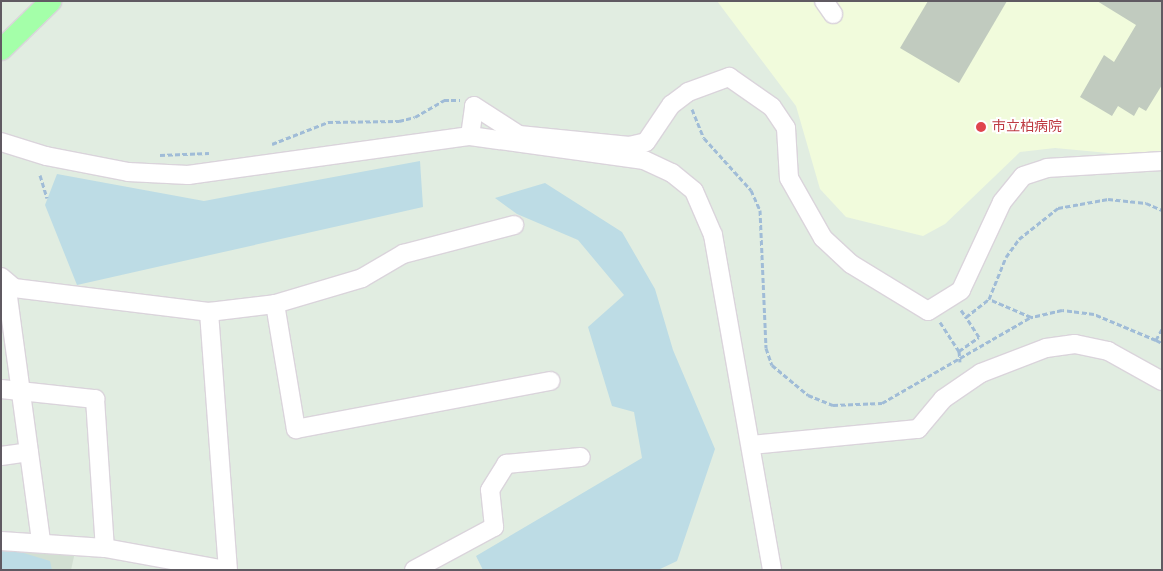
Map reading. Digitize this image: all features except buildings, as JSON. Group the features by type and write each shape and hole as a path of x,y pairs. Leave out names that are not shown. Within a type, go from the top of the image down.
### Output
{"main road":[{"path":"1,49 50,1"}],"street":[{"path":"470,136 474,106 519,135 629,146 646,142 671,104 688,92 729,77 772,107 786,128 788,178 823,238 851,264 921,309 933,311 961,290 1002,202 1023,176 1047,168 1162,161"},
{"path":"1,142 46,156 128,172 188,175 470,136 644,160 672,172 694,191 713,235 772,570"},
{"path":"41,541 4,287 209,312 274,304 362,278 402,254 514,225"},
{"path":"274,304 296,429 551,381"},
{"path":"1,541 41,541 105,548 227,570 209,312"},
{"path":"751,445 918,429 943,399 981,373 1046,348 1075,344 1108,351 1162,381"},
{"path":"1,389 20,387 95,399 105,548"},
{"path":"1,456 29,452"},
{"path":"414,570 494,526 490,490 506,464 581,457"}],"path":[{"path":"688,92 704,138 751,190 760,210 762,334 772,364 791,384 832,405 868,405 896,398 935,372 960,362 1031,317 1079,310 1162,343"},
{"path":"263,147 328,122 378,124 415,118 444,100 474,106"},
{"path":"156,156 213,154"},
{"path":"40,175 48,198"},
{"path":"966,317 989,299 1006,257 1019,239 1058,208 1108,199 1146,203 1162,210"},
{"path":"952,298 979,337 959,351"},
{"path":"989,299 1031,317"},
{"path":"933,311 959,351 960,362"},
{"path":"1156,340 1162,329"}],"shaded area":[{"name":"市立柏病院","path":"717,1 1162,1 1162,158 1055,148 1020,152 945,224 923,236 846,217 820,189 796,106"},
{"path":"420,161 423,207 77,285 45,205 57,174 204,201"},
{"path":"545,183 622,232 655,289 673,350 715,449 677,561 658,570 483,570 476,556 642,458 634,412 612,406 588,327 624,295 578,240 517,214 495,198"},
{"path":"1,540 75,552 71,570 1,570"},
{"path":"1,551 17,551 50,561 52,570 1,570"}],"place":[{"name":"市立柏病院","path":"981,127"}]}
